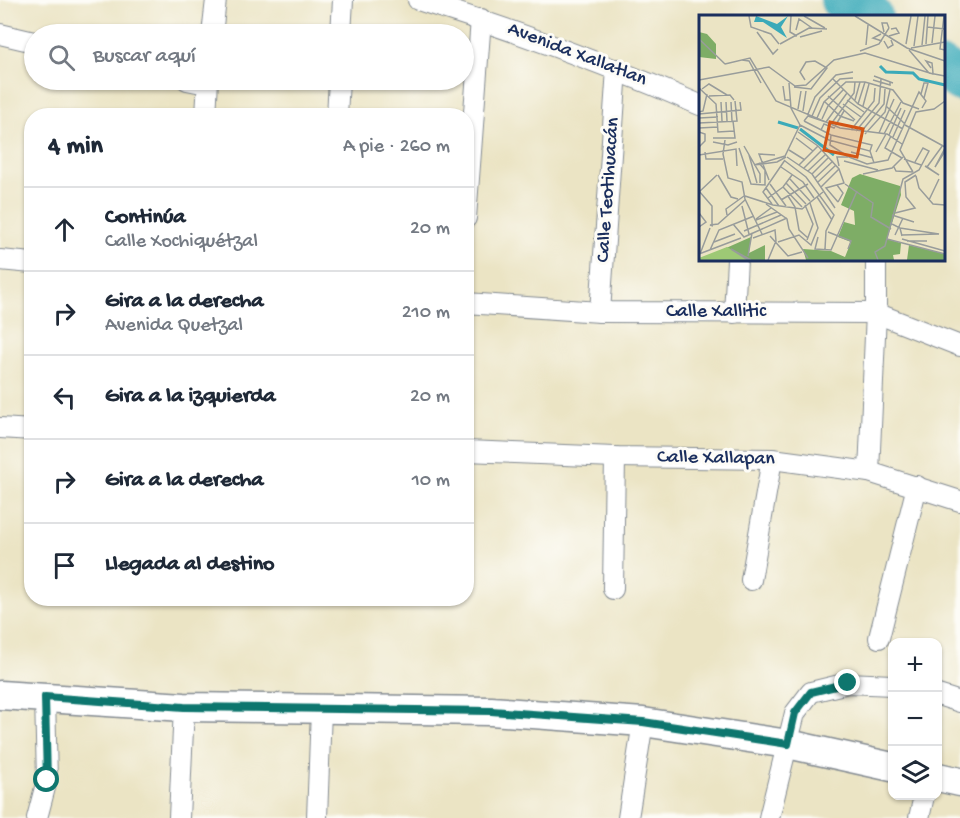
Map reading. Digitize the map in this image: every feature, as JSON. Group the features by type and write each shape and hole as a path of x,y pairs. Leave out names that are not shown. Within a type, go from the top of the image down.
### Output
{"street":[{"path":"213,24 216,0"},
{"path":"342,24 343,0"},
{"name":"Avenida Xallatlan","path":"418,0 481,19 617,69 699,105"},
{"path":"474,112 481,19"},
{"path":"0,34 24,40"},
{"name":"Calle Teotihuacán","path":"600,312 617,69"},
{"path":"206,108 208,90"},
{"path":"337,108 338,90"},
{"path":"0,260 24,262"},
{"path":"734,313 737,261"},
{"path":"869,472 876,261"},
{"name":"Calle Xallitic","path":"474,304 600,312 876,313 960,346"},
{"path":"0,428 24,425"},
{"name":"Calle Xallapan","path":"474,452 772,459 869,472 960,501"},
{"path":"613,590 615,457"},
{"path":"751,580 772,459"},
{"path":"879,638 916,486"},
{"path":"769,818 795,713 811,692 848,683 888,685"},
{"path":"0,695 184,707 491,711 643,722 788,744 888,766"},
{"path":"942,696 960,702"},
{"path":"37,818 47,780 45,697"},
{"path":"179,818 184,707"},
{"path":"316,818 321,710"},
{"path":"628,818 643,722"},
{"path":"942,778 960,782"},
{"path":"919,818 923,800"}],"waterway":[{"path":"841,0 870,15"},
{"path":"945,70 960,81"}],"route":[{"path":"47,780 45,697 184,707 491,711 643,722 788,744 795,713 811,692 848,683"}]}
